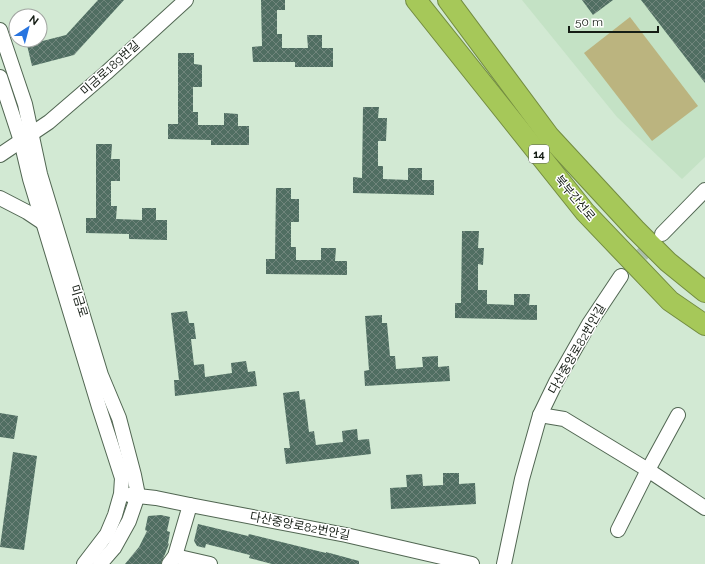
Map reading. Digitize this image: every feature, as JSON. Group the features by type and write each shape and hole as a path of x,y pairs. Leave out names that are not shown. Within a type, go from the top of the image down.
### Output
{"highway":[{"name":"북부간선로","path":"416,0 585,212 670,301 705,325"},
{"name":"북부간선로","path":"448,0 549,136 662,256 705,292"},
{"path":"670,301 705,337"}],"street":[{"name":"미금로189번길","path":"0,155 49,122 106,73 186,0"},
{"name":"미금로","path":"0,30 25,104 26,138 30,179 122,478 121,494 115,515 107,534 84,564"},
{"name":"미금로","path":"0,77 40,174 101,375 119,418 134,474 138,495 129,521 120,538 100,564"},
{"path":"662,234 705,190"},
{"path":"0,198 27,212 45,224"},
{"name":"다산중앙로82번안길","path":"504,564 522,479 540,416 556,382 589,324 621,276"},
{"path":"618,530 678,415"},
{"path":"540,416 564,419 648,470 705,508"},
{"name":"다산중앙로82번안길","path":"121,494 138,495 346,535 447,562 472,564"},
{"path":"190,505 172,560 210,564"}],"shaded area":[{"path":"522,0 705,0 705,157 682,179 617,117"},
{"path":"630,17 698,106 652,141 584,53"}],"building":[{"path":"98,0 124,0 74,55 32,66 28,48 48,48 48,40 66,35"},
{"path":"261,0 285,0 285,10 277,10 277,34 282,34 282,48 308,48 307,35 322,35 322,48 333,48 333,67 295,67 295,62 253,62 252,47 262,46"},
{"path":"582,0 613,0 593,15"},
{"path":"641,0 705,0 705,83"},
{"path":"178,53 194,53 194,64 202,65 202,87 193,87 193,112 198,112 198,125 224,125 224,113 238,114 238,126 249,126 249,145 211,145 211,140 168,139 168,124 178,124"},
{"path":"363,107 379,107 378,118 387,118 386,141 378,141 378,166 383,166 383,179 408,180 408,168 422,168 422,180 434,180 434,195 353,193 353,177 362,178"},
{"path":"96,144 112,144 111,159 120,159 120,181 111,181 111,206 117,206 116,219 142,220 142,208 156,208 156,220 167,220 167,240 129,239 129,234 86,233 86,218 96,218"},
{"path":"276,188 291,188 291,199 299,199 299,222 291,222 291,247 296,247 296,260 321,260 321,248 336,248 335,261 347,261 347,275 266,274 266,259 275,259"},
{"path":"462,231 479,231 478,248 484,248 483,265 478,264 478,290 487,290 487,304 514,305 514,294 530,294 529,305 537,305 537,320 455,318 455,303 461,303"},
{"path":"187,311 189,323 194,323 196,339 191,339 194,365 204,364 205,377 232,373 231,363 246,361 248,372 255,371 257,386 175,396 174,380 179,380 171,313"},
{"path":"382,315 382,323 387,323 390,356 395,356 396,369 423,367 422,357 438,356 438,367 449,366 450,381 365,386 364,371 369,370 365,316"},
{"path":"299,391 300,400 305,399 309,432 314,431 316,445 343,442 342,431 357,429 358,440 369,439 371,454 286,464 284,448 290,448 283,393"},
{"path":"0,413 18,416 14,439 0,437"},
{"path":"13,452 37,456 24,550 0,547"},
{"path":"443,473 459,473 459,484 475,483 476,504 391,509 390,488 407,487 406,475 422,474 423,486 443,485"},
{"path":"161,515 170,517 167,531 170,532 169,544 161,564 125,564 139,547 147,531 145,530 148,516"},
{"path":"198,524 326,552 359,561 359,564 272,564 249,558 250,555 206,544 205,548 197,546 194,541"}],"tunnel":[{"path":"627,270 657,239"}]}
